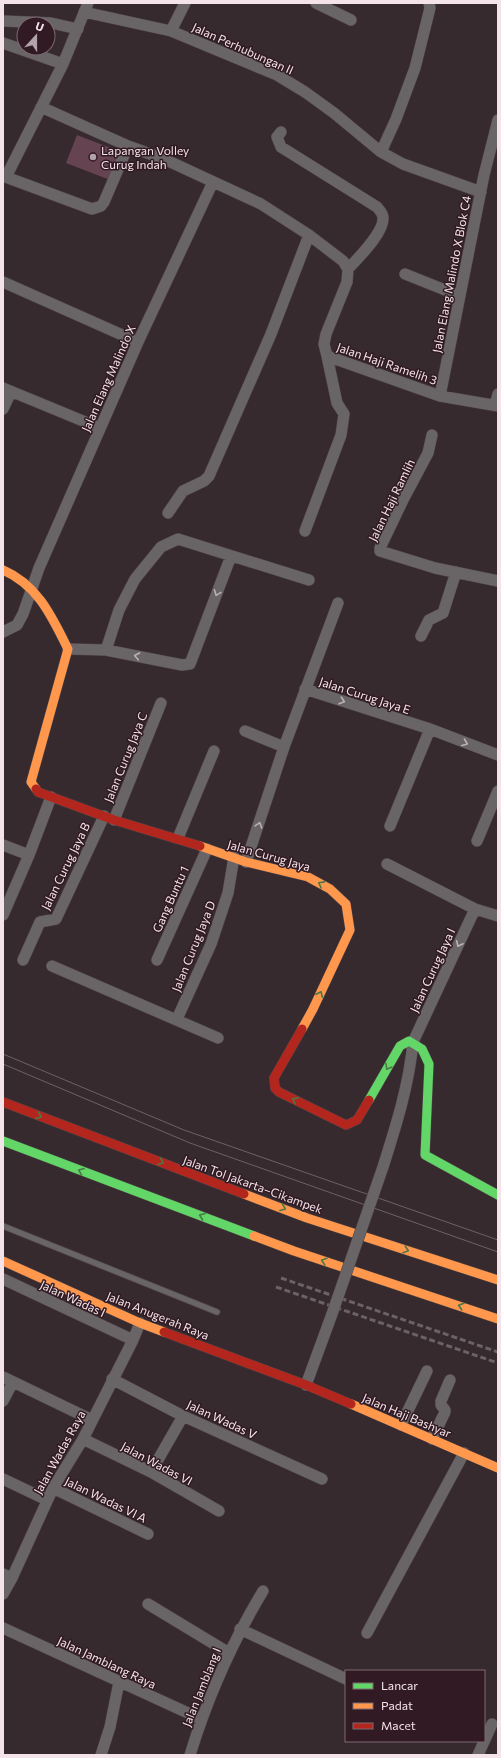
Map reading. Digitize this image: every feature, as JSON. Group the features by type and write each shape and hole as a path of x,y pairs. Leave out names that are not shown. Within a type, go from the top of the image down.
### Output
{"main road":[{"path":"3,570 17,576 31,587 53,619 68,649"},
{"name":"Jalan Curug Jaya","path":"68,649 51,715 31,782 38,792 109,818 178,838 246,862 308,877 330,889 346,904 349,915 350,930 313,1008 274,1078 275,1088 279,1092 346,1125 351,1124 357,1120 400,1046 409,1041 413,1042"},
{"path":"413,1042 421,1046 428,1064 425,1155 498,1195"},
{"name":"Jalan Tol Jakarta–Cikampek","path":"3,1102 307,1218 498,1280"},
{"path":"3,1141 294,1251 498,1319"},
{"name":"Jalan Anugerah Raya","path":"3,1261 140,1323 306,1385"},
{"name":"Jalan Haji Bashyar","path":"306,1385 498,1468"}],"street":[{"path":"171,31 185,3"},
{"path":"316,3 351,20"},
{"path":"381,152 415,68 430,8 428,3"},
{"path":"86,8 63,64 5,176 92,209 97,208 104,202 128,146"},
{"name":"Jalan Perhubungan II","path":"86,8 171,31 277,75 305,92 334,113 381,152"},
{"path":"3,21 51,23 78,29"},
{"path":"3,43 63,64"},
{"path":"41,107 128,146 164,159 261,204 309,235 343,262 348,269 365,250 382,226 382,213 377,207 280,147 277,137 281,132"},
{"path":"481,192 498,120"},
{"name":"Jalan Elang Malindo X Blok C4","path":"381,152 403,164 481,192 440,396"},
{"name":"Jalan Elang Malindo X","path":"3,632 17,625 23,614 31,587 100,428 138,342 213,182"},
{"path":"168,513 183,491 204,481 209,476 271,334 309,235"},
{"name":"Jalan Haji Ramelih 3","path":"348,269 347,282 326,334 324,344 327,356 440,396 497,401"},
{"path":"405,274 460,296"},
{"path":"3,282 138,342"},
{"path":"305,531 342,435 344,414 337,403 327,356"},
{"path":"3,409 7,390 100,428"},
{"name":"Jalan Haji Ramlih","path":"432,436 428,454 403,500 380,548 380,551 435,568 498,581"},
{"path":"106,650 119,610 135,580 161,547 170,541 178,539 309,580"},
{"path":"68,649 106,650 182,665 190,664 231,556"},
{"path":"421,636 429,620 443,613 456,572"},
{"path":"305,689 338,604"},
{"name":"Jalan Curug Jaya E","path":"246,862 305,689 430,729 498,755"},
{"name":"Jalan Curug Jaya C","path":"109,818 160,703"},
{"path":"390,826 430,729"},
{"path":"246,731 284,747"},
{"path":"178,838 214,751"},
{"path":"477,841 498,791"},
{"path":"3,915 29,855 51,797"},
{"name":"Jalan Curug Jaya B","path":"22,960 40,922 56,919 109,818"},
{"path":"3,845 29,855"},
{"name":"Gang Buntu 1","path":"157,960 207,849"},
{"name":"Jalan Curug Jaya D","path":"177,1019 211,944 228,893 234,857"},
{"path":"387,864 475,909 498,916"},
{"name":"Jalan Curug Jaya I","path":"306,1385 396,1127 411,1062 413,1042 475,909"},
{"path":"52,966 218,1038"},
{"name":"Jalan Wadas I","path":"3,1279 133,1340"},
{"name":"Jalan Wadas Raya","path":"3,1594 8,1576 53,1488 92,1420 133,1340 140,1323"},
{"path":"400,1425 427,1371"},
{"path":"3,1401 8,1379 92,1420"},
{"name":"Jalan Wadas V","path":"112,1379 183,1416 322,1479"},
{"path":"432,1439 445,1410 440,1401 450,1380"},
{"path":"151,1472 183,1416"},
{"name":"Jalan Wadas VI","path":"82,1439 151,1472 219,1511"},
{"path":"367,1632 464,1453"},
{"path":"3,1479 47,1500"},
{"name":"Jalan Wadas VI A","path":"53,1488 148,1534"},
{"name":"Jalan Jamblang I","path":"190,1755 201,1718 228,1653 263,1591"},
{"path":"148,1604 228,1653"},
{"name":"Jalan Jamblang Raya","path":"3,1628 201,1718"},
{"path":"240,1630 345,1679"},
{"path":"101,1755 110,1727 119,1682"},
{"path":"485,1738 491,1723"},
{"path":"478,1755 483,1742"}],"lane":[{"path":"3,1226 216,1312"}],"shaded area":[{"name":"Lapangan Volley Curug Indah","path":"77,135 121,152 110,180 66,163"}],"tram line":[{"path":"3,1054 184,1130 498,1240"},
{"path":"3,1064 190,1143 498,1252"}],"railway":[{"path":"281,1278 498,1352"},
{"path":"276,1287 498,1363"}],"traffic: fast":[{"path":"369,1100 400,1046 409,1041 422,1049 429,1064 425,1155 498,1195"},
{"path":"3,1141 254,1236"}],"traffic: slow":[{"path":"3,570 15,576 35,593 50,614 68,649 31,782 36,789"},
{"path":"200,846 246,862 308,877 330,889 346,904 350,930 302,1029"},
{"path":"244,1194 307,1218 498,1280"},
{"path":"254,1236 294,1251 498,1319"},
{"path":"3,1261 140,1323 164,1332"},
{"path":"351,1404 498,1468"}],"traffic: jam":[{"path":"36,789 38,792 114,820 200,846"},
{"path":"302,1029 274,1078 275,1088 279,1092 346,1125 357,1120 369,1100"},
{"path":"3,1102 244,1194"},
{"path":"164,1332 306,1385 351,1404"}],"place":[{"name":"Lapangan Volley Curug Indah","path":"93,157"}]}
